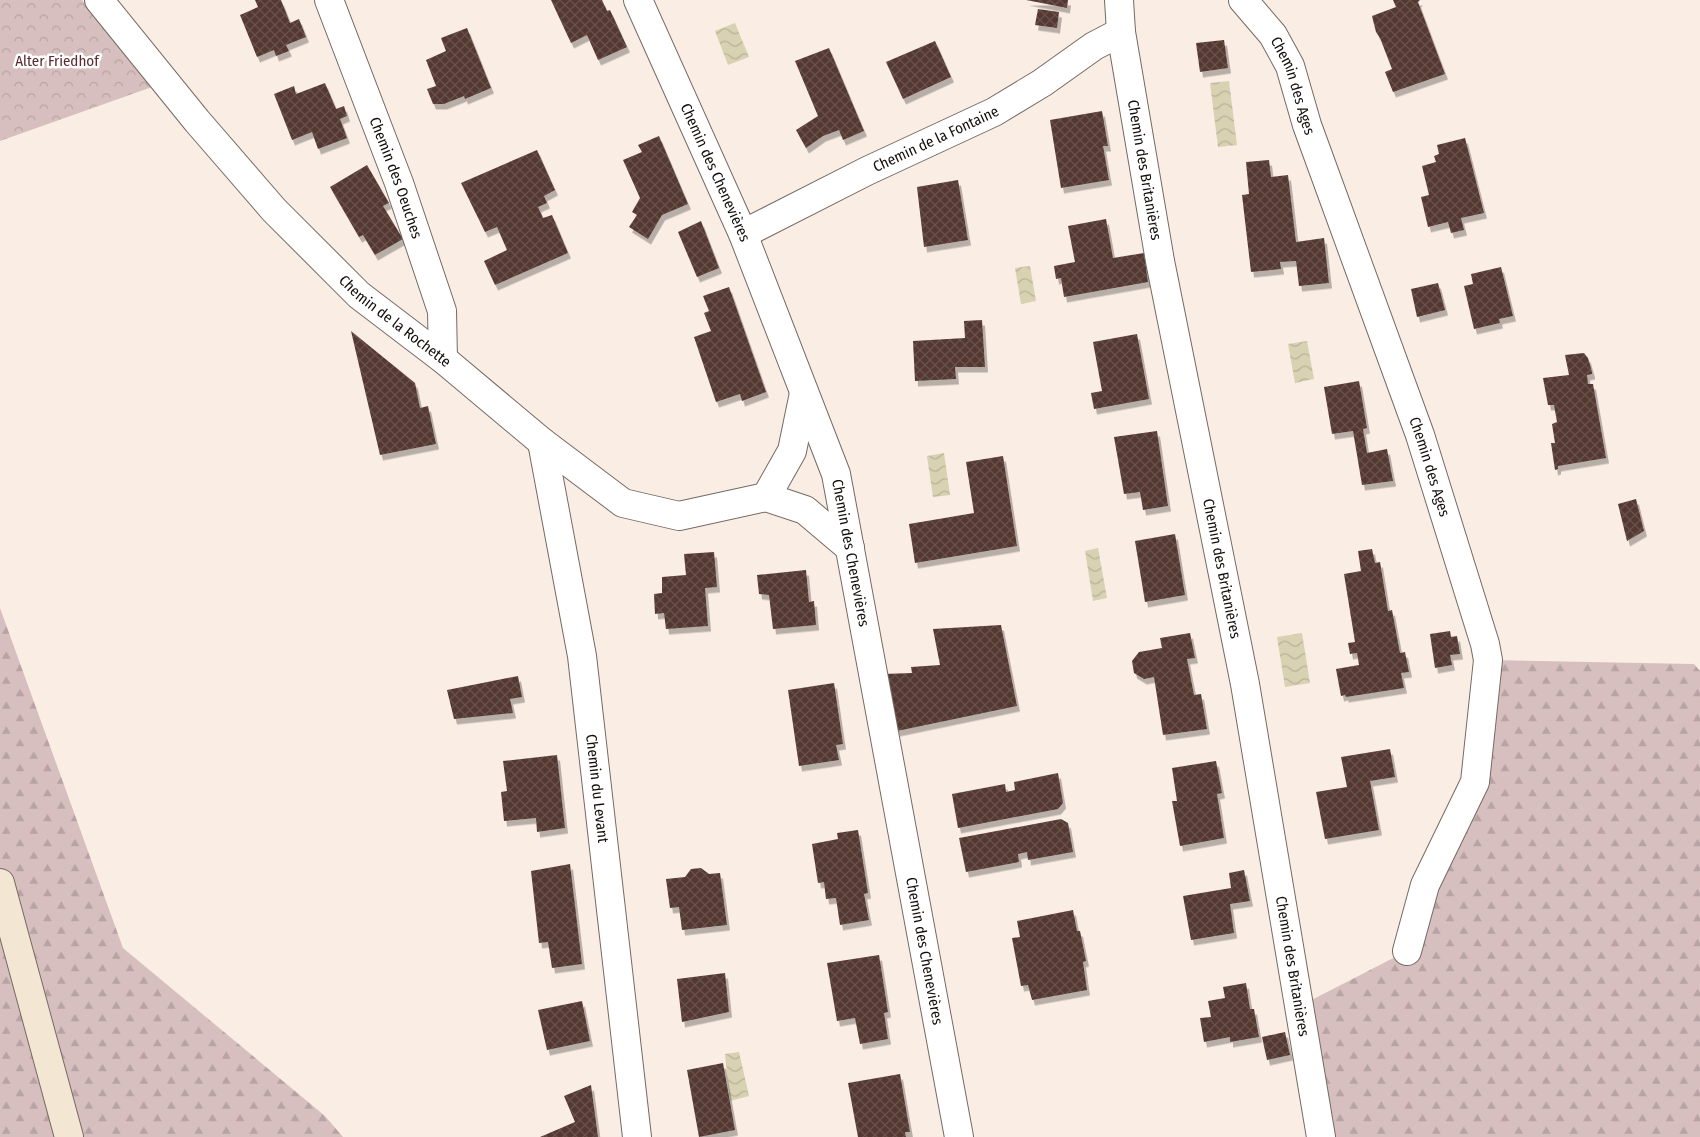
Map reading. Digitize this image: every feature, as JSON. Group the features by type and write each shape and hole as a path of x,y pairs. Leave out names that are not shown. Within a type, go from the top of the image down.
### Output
{"street":[{"name":"Chemin de la Rochette","path":"99,0 197,121 274,210 359,295 542,442 623,503 679,516 766,497"},
{"name":"Chemin des Oeuches","path":"329,0 399,183 442,311 442,360"},
{"name":"Chemin des Chenevières","path":"638,0 743,234 836,474 959,1137"},
{"name":"Chemin des Britanières","path":"1119,0 1122,32 1160,261 1245,684 1321,1137"},
{"name":"Chemin des Ages","path":"1243,0 1273,35 1290,66 1307,125 1420,435 1485,644 1488,660 1475,782 1425,885 1407,951"},
{"name":"Chemin de la Fontaine","path":"743,234 867,171 994,112 1042,84 1094,46 1122,32"},
{"path":"804,393 792,451 766,497 805,510 850,548"},
{"name":"Chemin du Levant","path":"542,442 582,656 638,1137"},
{"path":"0,883 69,1137"}],"green space":[{"name":"Alter Friedhof","path":"0,0 82,0 152,87 0,141"},
{"path":"0,608 123,948 325,1116 343,1137 0,1137"},
{"path":"1488,660 1694,664 1700,671 1700,1137 1321,1137 1298,1007 1407,951 1475,782"}],"water":[{"path":"735,23 749,57 728,65 715,31"},
{"path":"1229,81 1237,145 1218,147 1210,83"},
{"path":"1030,266 1036,301 1021,304 1015,268"},
{"path":"1307,341 1314,379 1295,383 1288,344"},
{"path":"944,453 950,495 933,497 927,456"},
{"path":"1098,548 1107,598 1093,601 1085,551"},
{"path":"1302,633 1310,683 1285,687 1277,637"},
{"path":"739,1052 749,1096 730,1101 725,1054"}],"building":[{"path":"255,0 281,0 290,23 299,19 306,37 286,45 289,51 276,56 274,50 257,57 240,15 258,7"},
{"path":"551,0 602,0 607,11 610,10 627,47 598,60 587,35 571,43"},
{"path":"1026,0 1068,0 1067,8"},
{"path":"1393,0 1420,0 1418,2 1445,74 1393,92 1385,72 1392,69 1376,32 1372,16 1396,7"},
{"path":"1038,9 1059,12 1057,28 1035,25"},
{"path":"467,28 491,88 465,99 464,96 444,104 433,104 427,89 436,86 426,60 446,51 441,38"},
{"path":"1224,40 1228,68 1200,72 1196,43"},
{"path":"935,41 951,77 903,99 886,62"},
{"path":"829,48 864,131 843,140 839,130 823,136 806,148 796,130 818,116 795,61"},
{"path":"325,83 336,109 344,106 347,116 340,119 347,138 318,149 312,132 292,140 274,94 294,86 296,94"},
{"path":"1102,111 1108,146 1103,146 1109,180 1061,188 1050,120"},
{"path":"659,136 688,204 662,215 648,239 629,227 637,215 632,212 640,198 623,160 642,152 638,145"},
{"path":"1465,138 1484,213 1461,218 1464,230 1451,233 1448,222 1428,227 1421,197 1429,195 1422,166 1436,162 1434,156 1439,154 1437,145"},
{"path":"537,150 555,190 544,196 547,203 538,207 543,218 552,215 568,253 495,285 484,261 507,250 497,227 485,232 461,183"},
{"path":"1269,160 1271,177 1288,175 1296,242 1324,238 1329,283 1299,286 1296,261 1280,262 1281,269 1251,272 1242,195 1249,194 1246,162"},
{"path":"367,165 389,203 383,206 403,239 375,255 363,235 359,237 330,187"},
{"path":"958,180 968,240 924,247 917,187"},
{"path":"1106,219 1113,258 1144,253 1148,282 1064,297 1061,278 1056,279 1054,266 1075,262 1068,226"},
{"path":"701,221 719,268 697,277 678,232"},
{"path":"1501,267 1513,316 1499,319 1500,323 1474,329 1464,286 1473,284 1471,274"},
{"path":"1438,283 1445,310 1417,317 1411,289"},
{"path":"729,287 766,392 742,401 740,394 716,402 694,337 711,331 704,313 709,311 703,296"},
{"path":"982,320 985,367 955,367 956,379 915,381 913,341 965,338 964,321"},
{"path":"351,331 415,383 420,408 428,406 436,444 380,455"},
{"path":"1137,334 1149,399 1094,409 1091,393 1102,391 1093,342"},
{"path":"1584,353 1588,358 1592,372 1592,374 1587,375 1588,384 1593,384 1606,458 1558,466 1558,469 1555,470 1551,443 1555,443 1552,424 1557,422 1554,405 1548,405 1543,378 1569,375 1565,355"},
{"path":"1359,381 1367,428 1363,429 1367,453 1387,449 1393,481 1362,485 1353,431 1332,434 1324,387"},
{"path":"1157,431 1168,506 1143,510 1140,492 1124,494 1114,437"},
{"path":"1003,456 1017,546 915,563 909,524 974,513 966,462"},
{"path":"1636,499 1644,531 1627,541 1618,504"},
{"path":"1175,534 1185,595 1145,602 1135,541"},
{"path":"1372,549 1375,563 1380,562 1388,611 1392,610 1400,653 1405,652 1409,672 1401,673 1404,688 1346,697 1345,695 1341,696 1336,669 1359,665 1357,653 1350,654 1348,643 1355,642 1344,574 1361,571 1358,551"},
{"path":"714,552 717,587 705,588 708,626 666,629 664,613 655,614 654,594 662,593 662,577 686,575 684,554"},
{"path":"806,570 809,602 814,601 816,625 773,629 769,595 759,594 757,575"},
{"path":"1001,625 1017,706 897,731 883,674 912,673 911,667 940,665 933,629"},
{"path":"1450,631 1451,637 1457,636 1460,654 1450,655 1452,665 1435,668 1430,634"},
{"path":"1190,633 1195,658 1187,659 1194,695 1201,694 1207,729 1163,735 1154,677 1144,679 1134,673 1132,661 1139,652 1162,648 1160,638"},
{"path":"518,676 522,697 510,699 513,713 454,719 447,690"},
{"path":"834,683 843,744 836,745 839,760 799,766 788,690"},
{"path":"1390,749 1395,777 1370,781 1379,830 1325,839 1316,792 1347,787 1341,757"},
{"path":"557,755 565,828 537,832 536,818 504,821 501,792 507,791 503,761"},
{"path":"1216,761 1222,793 1217,794 1224,838 1180,846 1172,801 1177,801 1172,768"},
{"path":"1058,773 1063,803 1058,809 958,828 952,794 1005,784 1006,792 1015,790 1014,782"},
{"path":"1061,819 1068,823 1073,852 1028,860 1027,852 1018,854 1019,862 966,872 959,838"},
{"path":"858,830 868,893 864,894 869,920 840,925 836,898 826,899 824,882 818,883 812,844 838,839 837,833"},
{"path":"570,864 582,964 552,968 548,942 539,943 531,871"},
{"path":"701,868 709,874 720,873 727,925 682,930 679,907 670,908 666,879 685,877 691,869"},
{"path":"1244,870 1250,901 1230,904 1234,933 1191,940 1183,896 1231,888 1229,873"},
{"path":"1073,910 1077,931 1080,931 1086,961 1083,962 1087,990 1032,1000 1028,985 1021,986 1012,938 1020,937 1017,921"},
{"path":"879,955 888,1012 884,1013 888,1039 860,1044 855,1018 837,1021 827,963"},
{"path":"725,973 729,1012 682,1022 677,979"},
{"path":"1246,983 1250,1009 1254,1009 1259,1037 1230,1042 1230,1037 1204,1042 1200,1018 1211,1017 1208,1001 1225,998 1223,987"},
{"path":"582,1001 590,1041 547,1050 538,1010"},
{"path":"1285,1032 1290,1055 1267,1060 1262,1037"},
{"path":"723,1063 735,1130 699,1137 687,1070"},
{"path":"900,1074 910,1132 905,1132 906,1137 858,1137 848,1083"},
{"path":"591,1085 598,1137 540,1137 575,1122 564,1096"}]}
